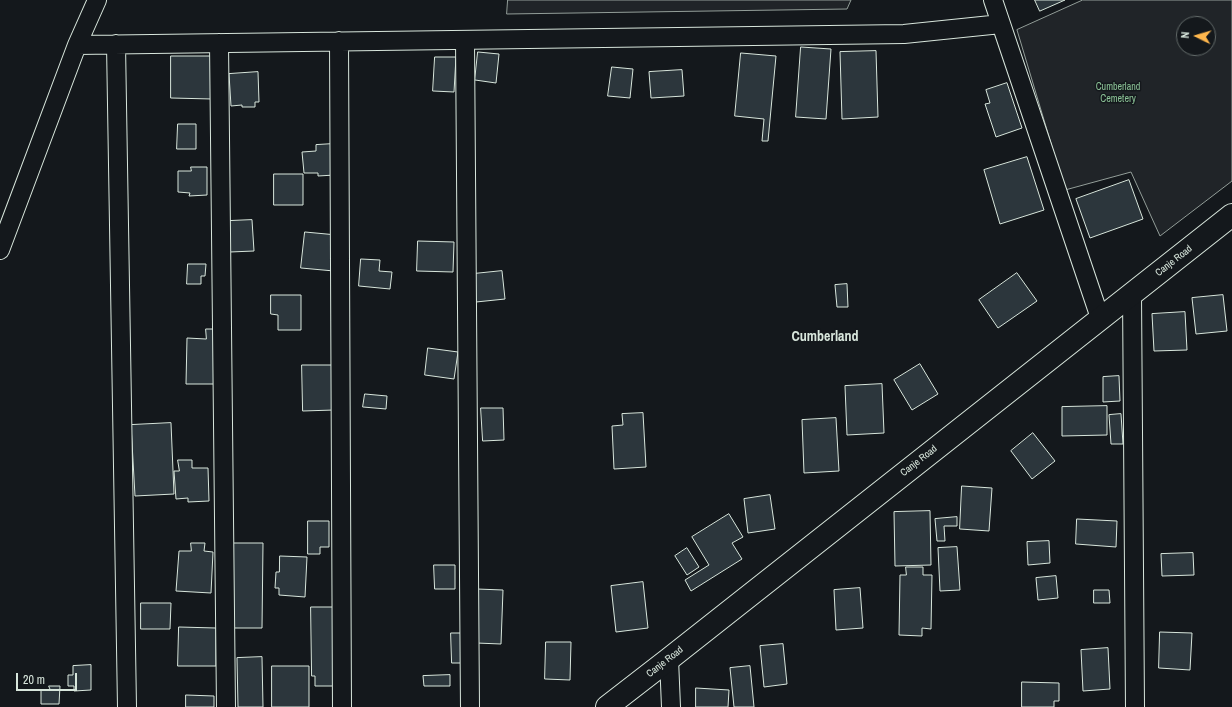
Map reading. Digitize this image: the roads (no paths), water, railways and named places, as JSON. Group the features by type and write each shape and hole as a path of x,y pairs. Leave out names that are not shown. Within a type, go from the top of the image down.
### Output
{"street":[{"path":"0,250 78,45 97,0"},
{"path":"993,0 1100,318"},
{"path":"78,45 904,34 1001,24"},
{"path":"465,40 470,707"},
{"path":"339,41 342,707"},
{"path":"219,43 226,707"},
{"path":"116,44 127,707"},
{"name":"Canje Road","path":"607,707 1232,215"},
{"path":"1132,294 1135,707"},
{"path":"669,659 671,707"}],"district":[{"name":"Cumberland","path":"825,337"}],"park label":[{"name":"Cumberland Cemetery","path":"1118,92"}]}
